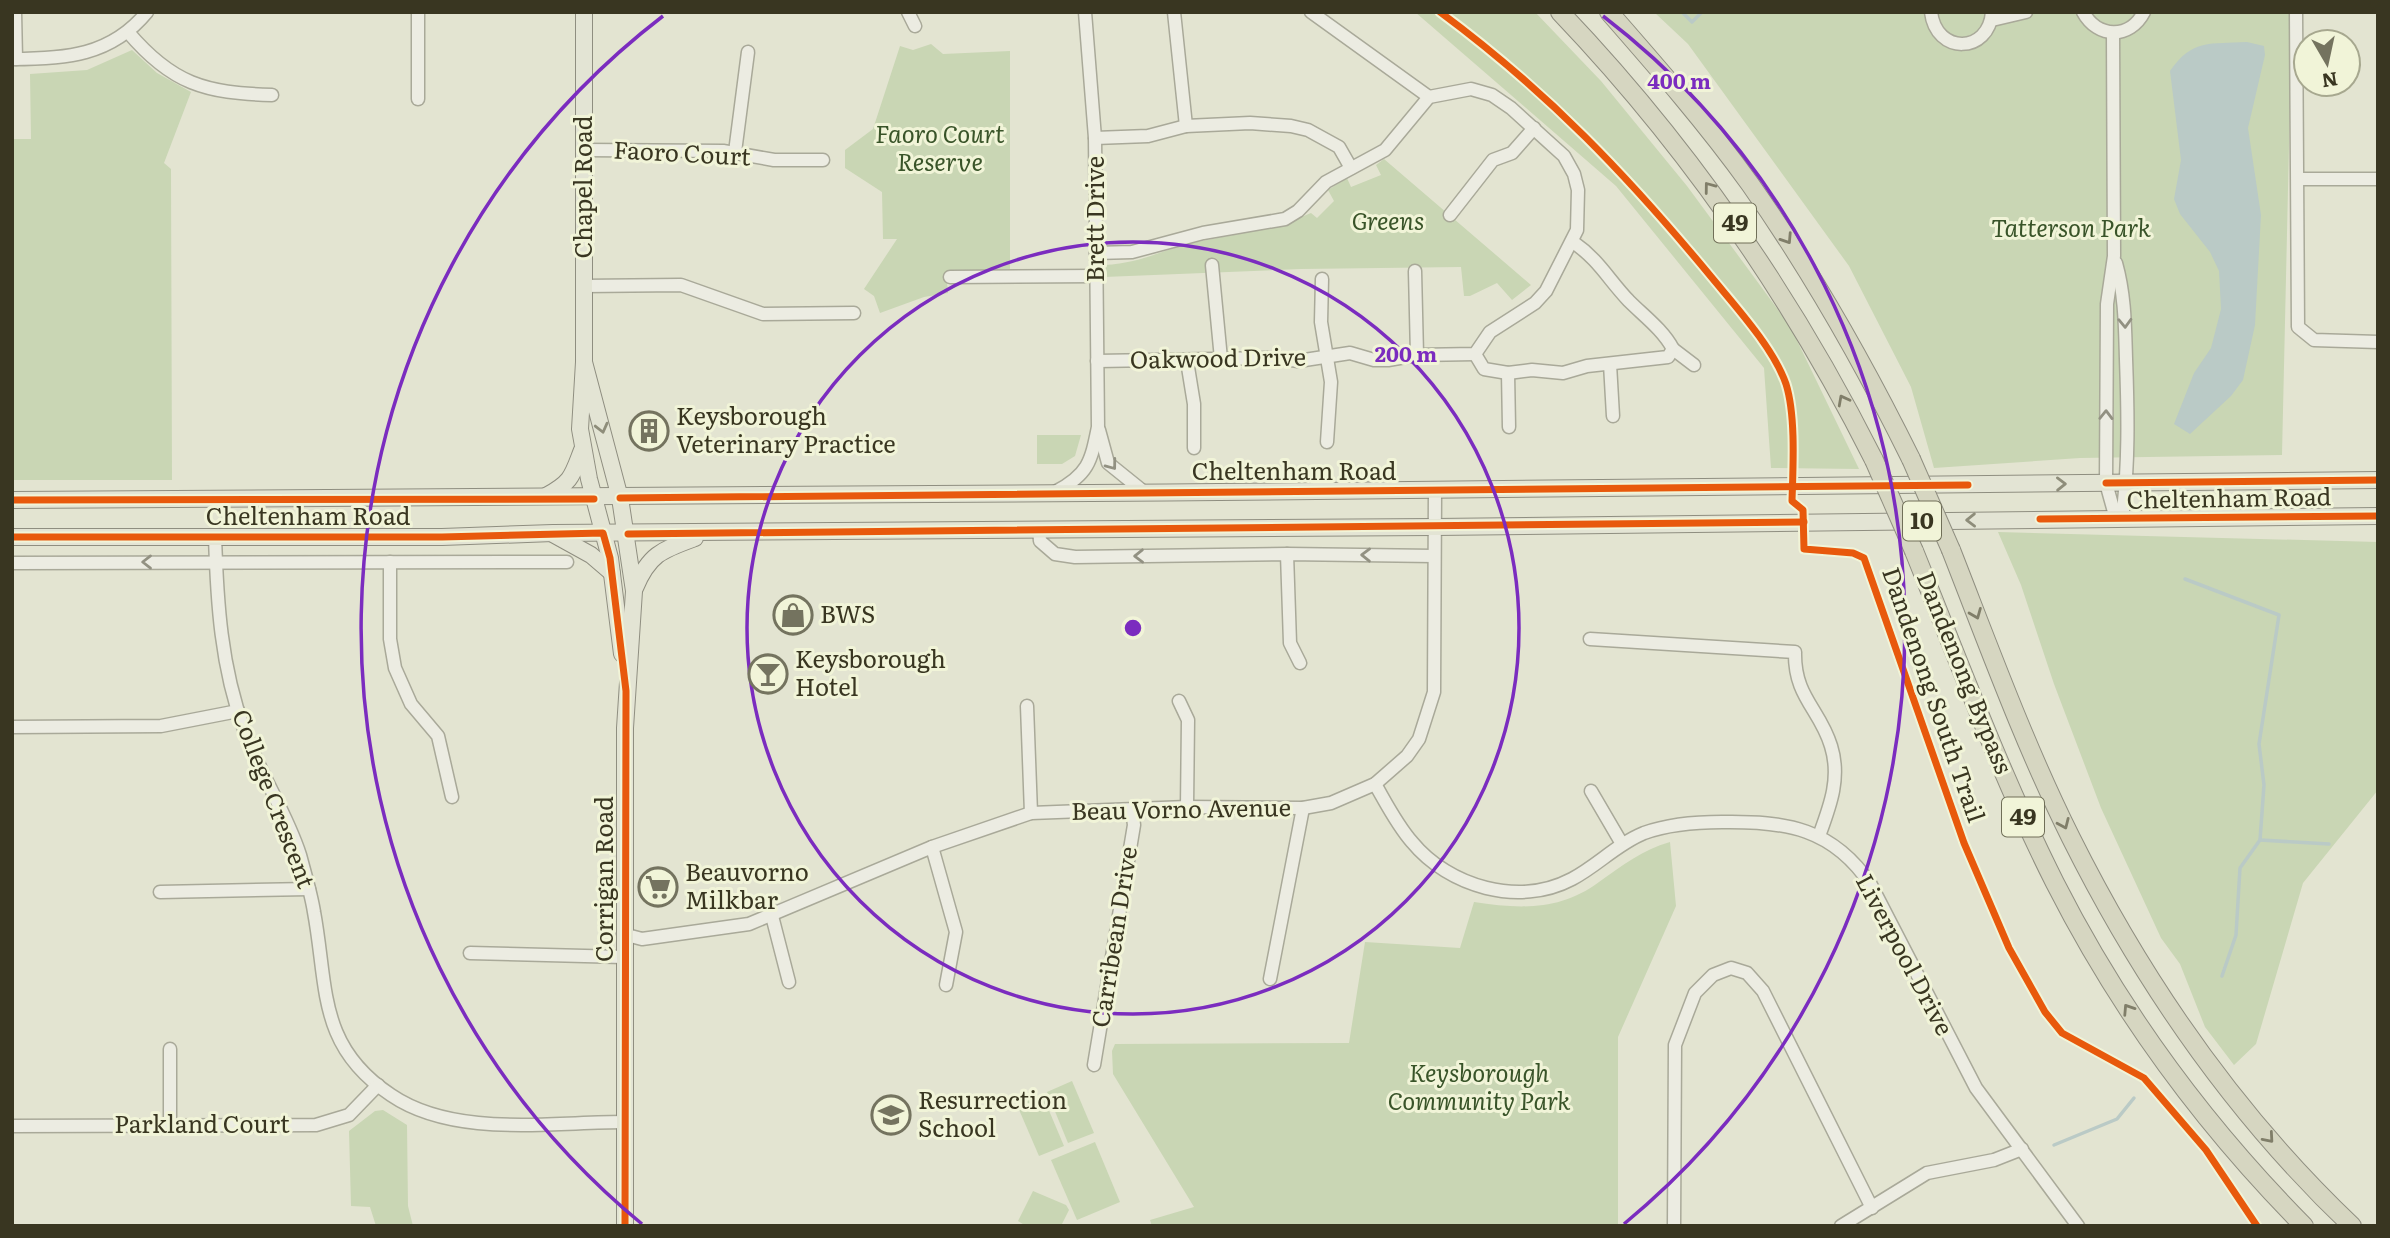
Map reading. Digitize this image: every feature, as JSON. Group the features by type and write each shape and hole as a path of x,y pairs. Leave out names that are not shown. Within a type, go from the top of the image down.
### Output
{"highway":[{"name":"Dandenong Bypass","path":"1560,12 1637,97 1727,211 1807,335 1874,460 1999,760 2050,873 2102,967 2195,1102 2304,1226"},
{"name":"Dandenong Bypass","path":"1609,12 1660,70 1750,183 1839,322 1912,459 2070,836 2131,949 2194,1045 2225,1086 2295,1168 2352,1226"}],"main road":[{"name":"Chapel Road","path":"584,12 584,362 579,411 583,448 594,499"},
{"name":"Chapel Road","path":"584,362 628,534"},
{"path":"541,498 562,488 572,478 583,448"},
{"name":"Cheltenham Road","path":"12,500 594,499 2378,480"},
{"name":"Corrigan Road","path":"594,499 612,573 626,691"},
{"name":"Cheltenham Road","path":"12,537 442,537 552,533 1435,527 2378,516"},
{"path":"552,533 591,555 612,573"},
{"path":"634,591 648,562 656,555 708,533"},
{"name":"Corrigan Road","path":"625,1226 623,934 626,691 634,591 628,534"}],"street":[{"path":"15,12 14,59 83,55 114,42 147,12"},
{"path":"418,12 418,99"},
{"path":"908,12 915,26"},
{"name":"Brett Drive","path":"1055,492 1082,474 1093,451 1098,426 1095,138 1085,12"},
{"path":"1174,12 1186,126"},
{"path":"1311,12 1429,97"},
{"path":"1931,12 1937,32 1953,43 1963,44 1982,37 1992,16 2026,12"},
{"path":"2082,12 2095,27 2113,33 2132,27 2144,12"},
{"path":"2296,12 2298,327 2314,340 2378,342"},
{"path":"128,32 162,68 199,88 235,94 272,95"},
{"path":"2113,33 2114,256 2107,304 2106,483 2119,519"},
{"path":"735,152 748,52"},
{"path":"1096,253 1132,252 1203,233 1285,219 1298,211 1326,182 1385,150 1429,97 1471,89 1492,95 1564,156 1574,174 1578,190 1577,230 1573,242 1535,303 1490,332 1475,354 1484,369 1508,373 1532,370 1563,373 1587,366 1655,361 1668,357 1673,349"},
{"path":"1095,138 1148,136 1186,126 1250,123 1308,130 1339,147 1352,168"},
{"path":"1450,215 1493,160 1512,153 1534,128"},
{"name":"Faoro Court","path":"584,150 735,152 774,160 822,160"},
{"path":"2298,179 2378,179"},
{"path":"1573,242 1594,257 1673,349 1694,365"},
{"path":"2114,256 2124,289 2128,418 2127,483 2119,519"},
{"path":"1212,265 1221,359"},
{"path":"1415,271 1417,355"},
{"path":"950,277 1097,276"},
{"path":"1322,279 1321,322 1331,382 1327,442"},
{"path":"583,286 681,285 763,314 854,313"},
{"name":"Oakwood Drive","path":"1097,360 1278,358 1298,361 1350,353 1374,360 1388,360 1417,355 1475,354"},
{"path":"1187,361 1194,404 1194,448"},
{"path":"1610,364 1613,416"},
{"path":"1508,373 1509,427"},
{"name":"Brett Drive","path":"1098,426 1108,463 1144,492"},
{"name":"Beau Vorno Avenue","path":"623,934 642,939 748,924 932,847 1031,813 1187,807 1303,808 1331,803 1375,784 1407,756 1428,716 1436,661 1435,491"},
{"path":"1039,529 1040,541 1052,553 1075,557 1287,554 1434,556"},
{"name":"College Crescent","path":"215,536 221,640 238,711 249,744 289,828 309,889 321,982 331,1020 351,1056 377,1085 419,1111 458,1121 624,1122"},
{"path":"1287,554 1290,643 1300,663"},
{"path":"390,562 390,639 395,668 411,704 438,736 452,797"},
{"name":"Cheltenham Road","path":"12,563 567,562"},
{"path":"1590,639 1795,652 1797,683 1831,744 1835,761 1834,790 1819,835"},
{"path":"1179,701 1188,720 1187,807"},
{"path":"1027,706 1031,813"},
{"path":"12,727 161,726 238,711"},
{"name":"Liverpool Drive","path":"1375,784 1412,844 1463,880 1492,890 1520,893 1571,880 1622,844 1665,827 1699,822 1779,823 1819,835 1848,856 1871,885 1962,1065 2078,1226"},
{"path":"1591,791 1622,844"},
{"path":"1270,979 1303,808"},
{"name":"Carribean Drive","path":"1094,1065 1134,825 1132,809"},
{"path":"932,847 956,932 946,985"},
{"path":"160,892 309,889"},
{"path":"772,916 789,982"},
{"path":"470,953 623,957"},
{"path":"1674,1226 1675,1045 1695,993 1713,975 1731,968 1748,973 1763,992 1869,1210 1872,1226"},
{"path":"170,1049 170,1125"},
{"name":"Parkland Court","path":"12,1126 328,1123 349,1115 377,1085"},
{"path":"1841,1226 1927,1173 1994,1160 2022,1149"}],"green space":[{"path":"1415,12 1535,12 1601,81 1687,186 1790,326 1859,469 1771,468 1764,368 1616,186"},
{"name":"Tatterson Park","path":"1654,12 2292,12 2282,455 2080,458 1934,468 1911,387 1849,266 1688,44"},
{"name":"Faoro Court Reserve","path":"931,44 943,54 1010,51 1010,269 946,272 948,293 924,297 880,313 874,296 864,289 897,239 883,239 882,192 845,168 845,150 873,129 900,46 913,50"},
{"path":"132,50 157,73 191,92 164,163 171,169 172,480 12,480 12,139 31,139 30,74 87,70"},
{"name":"Greens","path":"1384,159 1531,285 1512,300 1497,283 1470,296 1464,296 1461,267 1301,269 1104,277 1104,265 1138,260 1189,244 1266,228 1311,213 1317,218 1334,201 1328,190 1347,178 1351,187 1381,175 1376,165"},
{"path":"1037,435 1081,435 1075,456 1062,464 1037,464"},
{"path":"1998,532 2378,542 2378,790 2303,883 2256,1044 2234,1065 2205,1027 2180,964 2161,938 2101,808 2054,684 2021,585"},
{"name":"Keysborough Community Park","path":"1670,842 1676,906 1618,1037 1618,1226 1152,1226 1150,1220 1194,1207 1113,1074 1112,1051 1115,1044 1349,1043 1365,942 1460,948 1474,902 1507,906 1554,903 1584,891 1642,854"},
{"path":"1072,1081 1094,1133 1068,1143 1047,1092"},
{"path":"1042,1094 1064,1146 1039,1156 1017,1105"},
{"path":"383,1110 407,1125 408,1206 413,1226 376,1226 370,1207 351,1206 349,1131 375,1111"},
{"path":"1095,1142 1120,1202 1077,1220 1051,1160"},
{"path":"1033,1191 1066,1205 1069,1210 1061,1226 1026,1226 1018,1221"}],"shaded area":[{"path":"2247,42 2264,46 2265,55 2248,128 2261,215 2255,325 2243,380 2231,396 2190,434 2174,424 2194,373 2211,348 2221,309 2219,271 2210,252 2180,214 2174,199 2181,160 2170,71 2194,48"}],"waterway":[{"path":"1682,12 1692,22 1702,12"},
{"path":"2185,579 2279,615 2259,744 2264,785 2260,840 2240,868 2236,935 2222,976"},
{"path":"2260,840 2329,844"},
{"path":"2054,1145 2117,1119 2134,1098"}],"cycle path":[{"name":"Dandenong South Trail","path":"1440,12 1551,104 1618,170 1681,241 1764,343 1780,371 1789,397 1793,442 1792,501 1803,510 1804,549 1853,553 1864,558 1964,843 2009,948 2045,1012 2062,1033 2144,1078 2206,1150 2257,1226"},
{"path":"2106,483 2378,480"},
{"path":"620,498 1968,485"},
{"path":"12,500 594,499"},
{"path":"2040,519 2378,516"},
{"path":"628,534 1804,522"},
{"path":"12,537 442,537 603,533 610,558 626,691 625,1226"}],"place":[{"name":"Keysborough Veterinary Practice","path":"649,431"},
{"name":"BWS","path":"793,615"},
{"name":"Keysborough Hotel","path":"768,674"},
{"name":"Beauvorno Milkbar","path":"658,887"},
{"name":"Resurrection School","path":"891,1115"}]}
